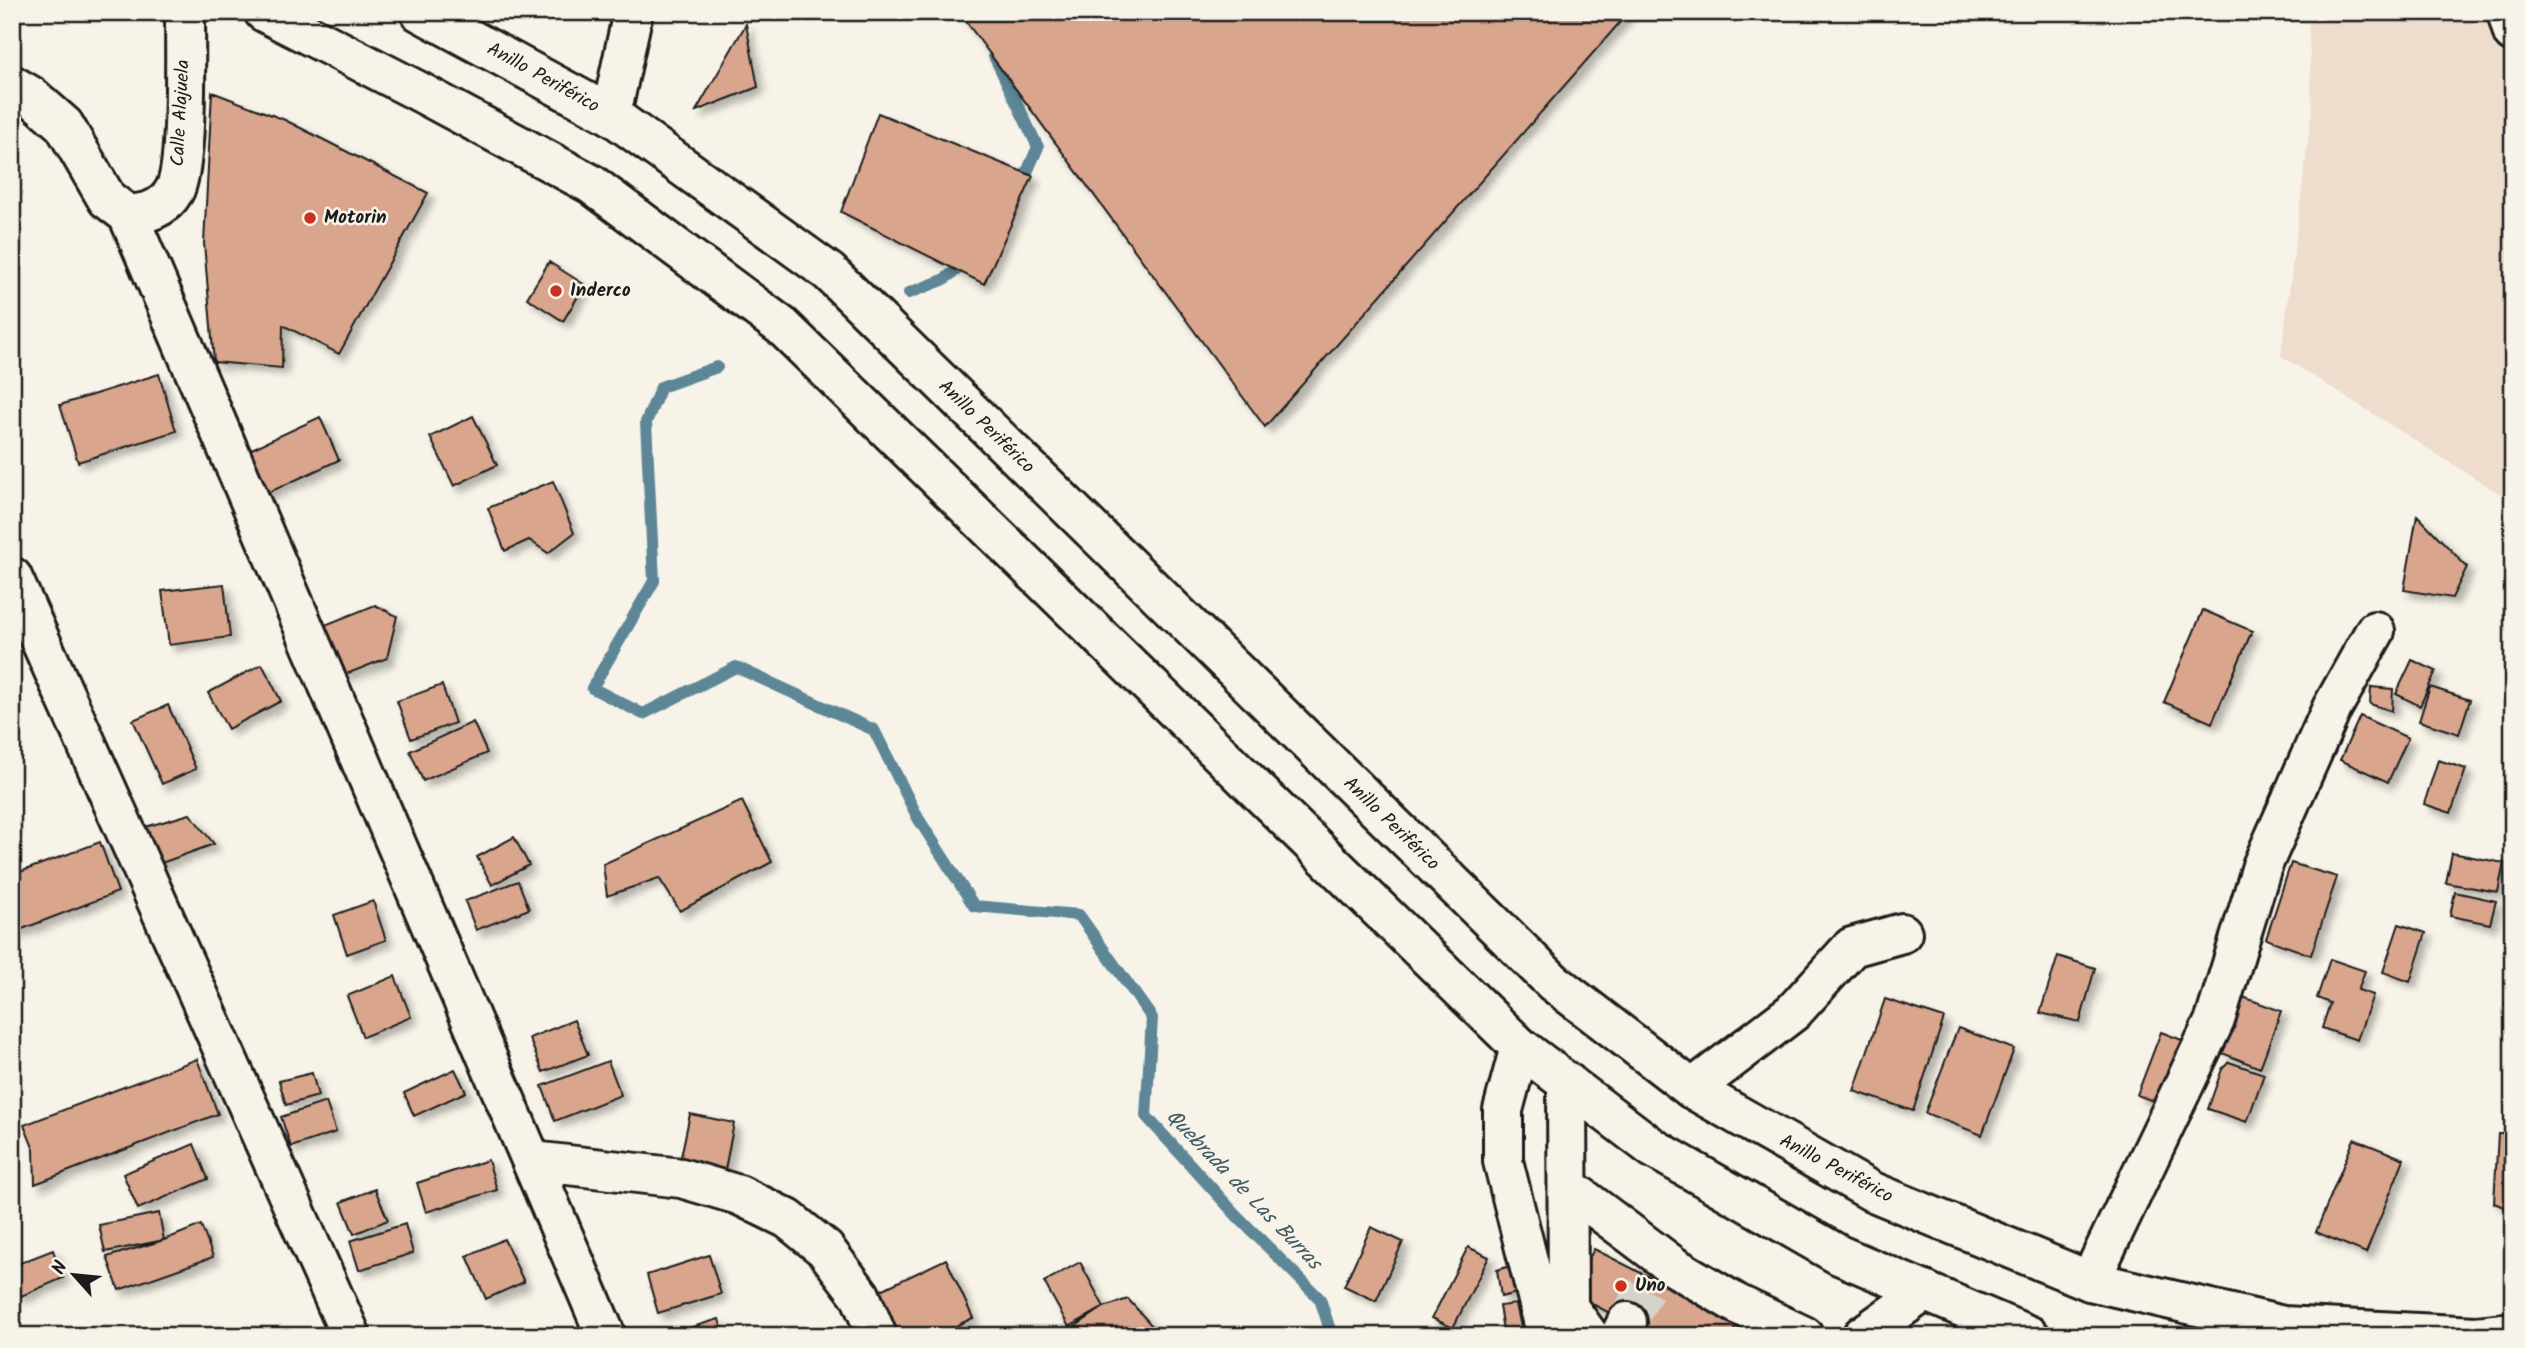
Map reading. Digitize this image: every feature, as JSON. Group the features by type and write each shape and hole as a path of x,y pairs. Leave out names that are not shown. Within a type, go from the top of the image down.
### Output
{"main road":[{"name":"Calle Alajuela","path":"128,215 152,213 174,191 181,163 186,12"},
{"path":"264,12 591,184 783,327 1520,1047 1664,1154 1839,1255 2030,1336"},
{"name":"Anillo Periférico","path":"420,12 611,115 829,272 1553,982 1692,1089 1871,1191 2090,1282 2283,1326 2476,1336 2513,1332"},
{"path":"611,115 633,12"},
{"path":"2507,12 2513,33"},
{"path":"12,85 31,96 64,125 107,199 128,215 606,1336"},
{"path":"12,577 351,1336"},
{"path":"2090,1282 2215,1020 2262,866 2332,708 2375,631"},
{"path":"1692,1089 1793,1012 1852,947 1902,933"},
{"path":"1520,1047 1503,1110 1503,1161 1547,1336"},
{"path":"1567,1082 1568,1307 1589,1336"},
{"path":"533,1161 681,1178 739,1195 788,1219 825,1249 860,1295 877,1336"},
{"path":"1568,1187 1657,1268 1804,1336"},
{"path":"1862,1336 1925,1291"}],"shaded area":[{"path":"2308,12 2513,12 2513,502 2281,356 2312,109"}],"building":[{"path":"959,12 1629,12 1265,427"},
{"path":"746,24 758,87 696,111"},
{"name":"Motorin","path":"212,92 285,120 428,193 339,354 283,325 282,368 214,362 204,243"},
{"path":"878,113 1033,176 984,284 841,212"},
{"name":"Inderco","path":"549,262 585,285 563,321 527,298"},
{"path":"159,374 176,431 78,462 60,405"},
{"path":"473,416 497,465 454,486 430,437"},
{"path":"320,417 339,460 263,495 243,453"},
{"path":"553,481 574,533 548,553 529,540 505,551 488,508"},
{"path":"2417,515 2467,567 2452,598 2404,590"},
{"path":"224,584 230,637 169,645 162,591"},
{"path":"375,605 397,616 387,658 344,675 325,625"},
{"path":"2203,610 2252,631 2212,723 2164,702"},
{"path":"2412,660 2436,671 2420,706 2396,694"},
{"path":"262,664 281,701 228,729 208,693"},
{"path":"442,685 455,723 411,739 397,701"},
{"path":"2371,687 2393,689 2392,711 2370,704"},
{"path":"2430,687 2470,700 2459,734 2419,721"},
{"path":"168,705 196,769 162,784 133,720"},
{"path":"2360,716 2408,738 2388,782 2340,760"},
{"path":"473,722 487,753 423,781 410,751"},
{"path":"2438,760 2466,769 2451,813 2424,804"},
{"path":"742,801 772,862 680,911 659,878 607,896 603,864"},
{"path":"190,814 214,844 156,865 142,828"},
{"path":"514,837 529,865 492,885 477,857"},
{"path":"100,842 118,892 12,933 12,875"},
{"path":"2452,853 2504,863 2498,892 2446,883"},
{"path":"2291,863 2337,877 2311,955 2266,939"},
{"path":"518,881 529,909 476,930 465,901"},
{"path":"2455,892 2496,901 2490,924 2450,916"},
{"path":"373,901 386,940 347,954 334,915"},
{"path":"2399,924 2426,933 2410,982 2383,972"},
{"path":"2058,956 2095,968 2080,1022 2040,1013"},
{"path":"2330,959 2365,971 2358,990 2373,995 2357,1040 2322,1028 2330,1003 2317,998"},
{"path":"2513,967 2513,1007 2505,1005"},
{"path":"395,976 411,1017 363,1037 347,996"},
{"path":"2243,997 2281,1011 2260,1068 2222,1053"},
{"path":"1885,999 1944,1018 1913,1111 1854,1091"},
{"path":"574,1020 588,1055 543,1072 529,1038"},
{"path":"1958,1028 2014,1049 1982,1135 1925,1113"},
{"path":"2161,1032 2195,1045 2171,1108 2137,1095"},
{"path":"197,1059 218,1114 35,1184 34,1150 24,1125"},
{"path":"608,1061 621,1095 555,1121 542,1086"},
{"path":"2229,1062 2264,1074 2247,1122 2208,1109 2222,1069"},
{"path":"455,1069 466,1092 414,1116 404,1093"},
{"path":"312,1073 318,1096 286,1105 279,1081"},
{"path":"326,1102 336,1132 291,1147 281,1117"},
{"path":"690,1114 734,1123 723,1180 678,1171"},
{"path":"2498,1134 2513,1134 2513,1211 2494,1203"},
{"path":"2354,1139 2404,1159 2366,1253 2316,1232"},
{"path":"194,1144 208,1179 138,1209 123,1174"},
{"path":"488,1160 497,1190 426,1212 417,1183"},
{"path":"375,1189 388,1220 354,1234 341,1202"},
{"path":"159,1213 164,1240 105,1252 99,1225"},
{"path":"405,1224 413,1253 359,1270 350,1241"},
{"path":"201,1225 213,1257 119,1290 107,1257 164,1240"},
{"path":"1371,1227 1403,1242 1376,1301 1344,1286"},
{"path":"504,1239 524,1282 486,1299 467,1256"},
{"path":"1468,1247 1489,1257 1453,1328 1432,1318"},
{"name":"Uno","path":"1594,1249 1738,1322 1731,1336 1654,1336 1571,1293"},
{"path":"53,1250 63,1278 19,1297 12,1281 12,1266"},
{"path":"709,1255 721,1294 658,1313 647,1275"},
{"path":"946,1259 973,1318 934,1336 897,1336 877,1292"},
{"path":"1080,1262 1104,1307 1069,1327 1044,1282"},
{"path":"1510,1266 1517,1293 1501,1297 1497,1270"},
{"path":"1128,1299 1161,1336 1061,1336 1104,1307"},
{"path":"1516,1304 1523,1336 1504,1336 1499,1306"},
{"path":"719,1319 724,1336 662,1336"},
{"path":"992,1328 995,1336 971,1336"}],"waterway":[{"name":"Quebrada de Las Burras","path":"994,56 1038,147 1020,188"},
{"name":"Quebrada de Las Burras","path":"909,293 943,280 969,261"},
{"name":"Quebrada de Las Burras","path":"717,367 661,387 646,422 654,581 592,688 643,714 736,667 874,730 918,818 974,906 1079,915 1152,1018 1146,1116 1237,1216 1320,1299 1332,1336"}],"tunnel":[{"path":"1627,1322 1651,1279"}],"place":[{"name":"Motorin","path":"310,218"},
{"name":"Inderco","path":"556,291"},
{"name":"Uno","path":"1621,1286"}]}
